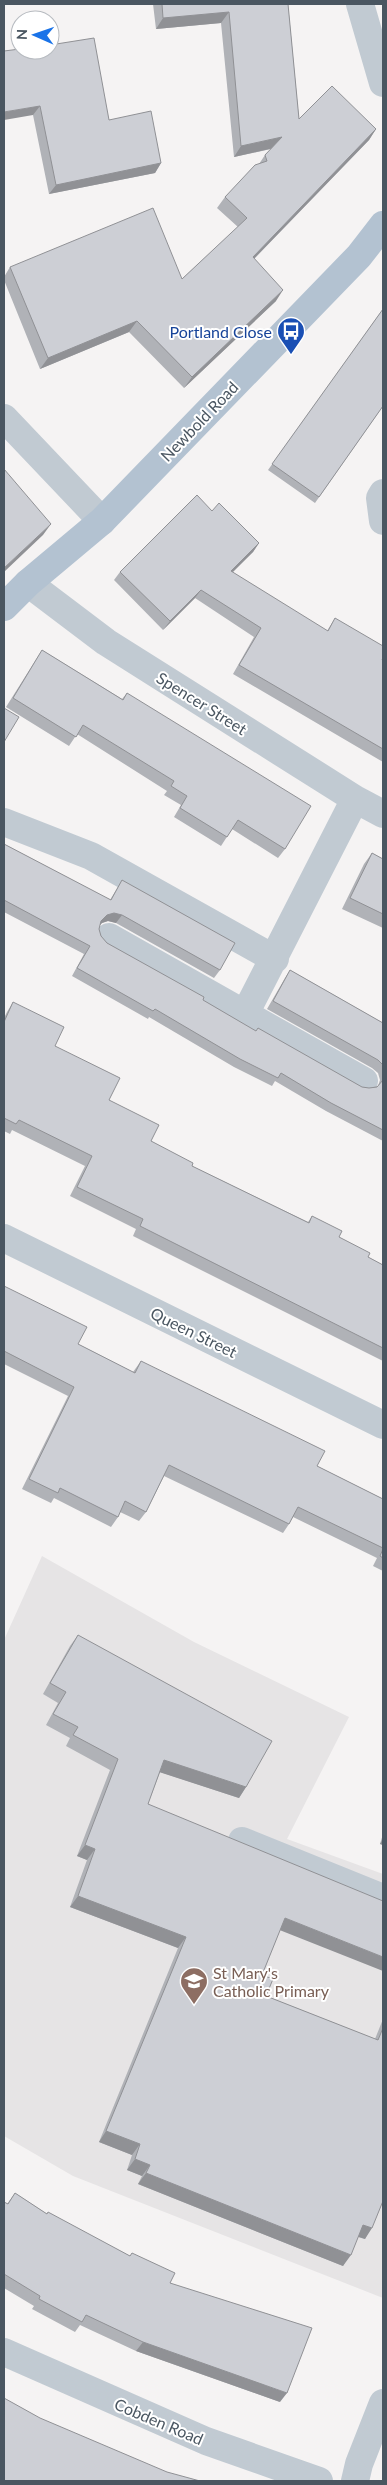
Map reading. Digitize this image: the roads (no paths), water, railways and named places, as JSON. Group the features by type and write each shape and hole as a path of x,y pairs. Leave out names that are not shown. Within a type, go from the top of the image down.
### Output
{"main road":[{"name":"Newbold Road","path":"4,607 28,583 102,521 359,256 383,225"}],"street":[{"path":"360,4 383,83"},
{"path":"4,418 102,521"},
{"path":"383,493 380,498 383,521"},
{"name":"Spencer Street","path":"28,583 106,642 355,800 383,814"},
{"path":"245,1014 275,959 355,800"},
{"path":"4,822 91,856 275,959"},
{"path":"109,937 364,1081"},
{"name":"Queen Street","path":"4,1238 383,1425"},
{"path":"242,1841 383,1898"},
{"name":"Cobden Road","path":"4,2352 206,2441 319,2481"},
{"path":"366,2468 383,2403"}],"place":[{"name":"Portland Close","path":"291,355"},
{"name":"St Mary's Catholic Primary","path":"194,2005"}]}
